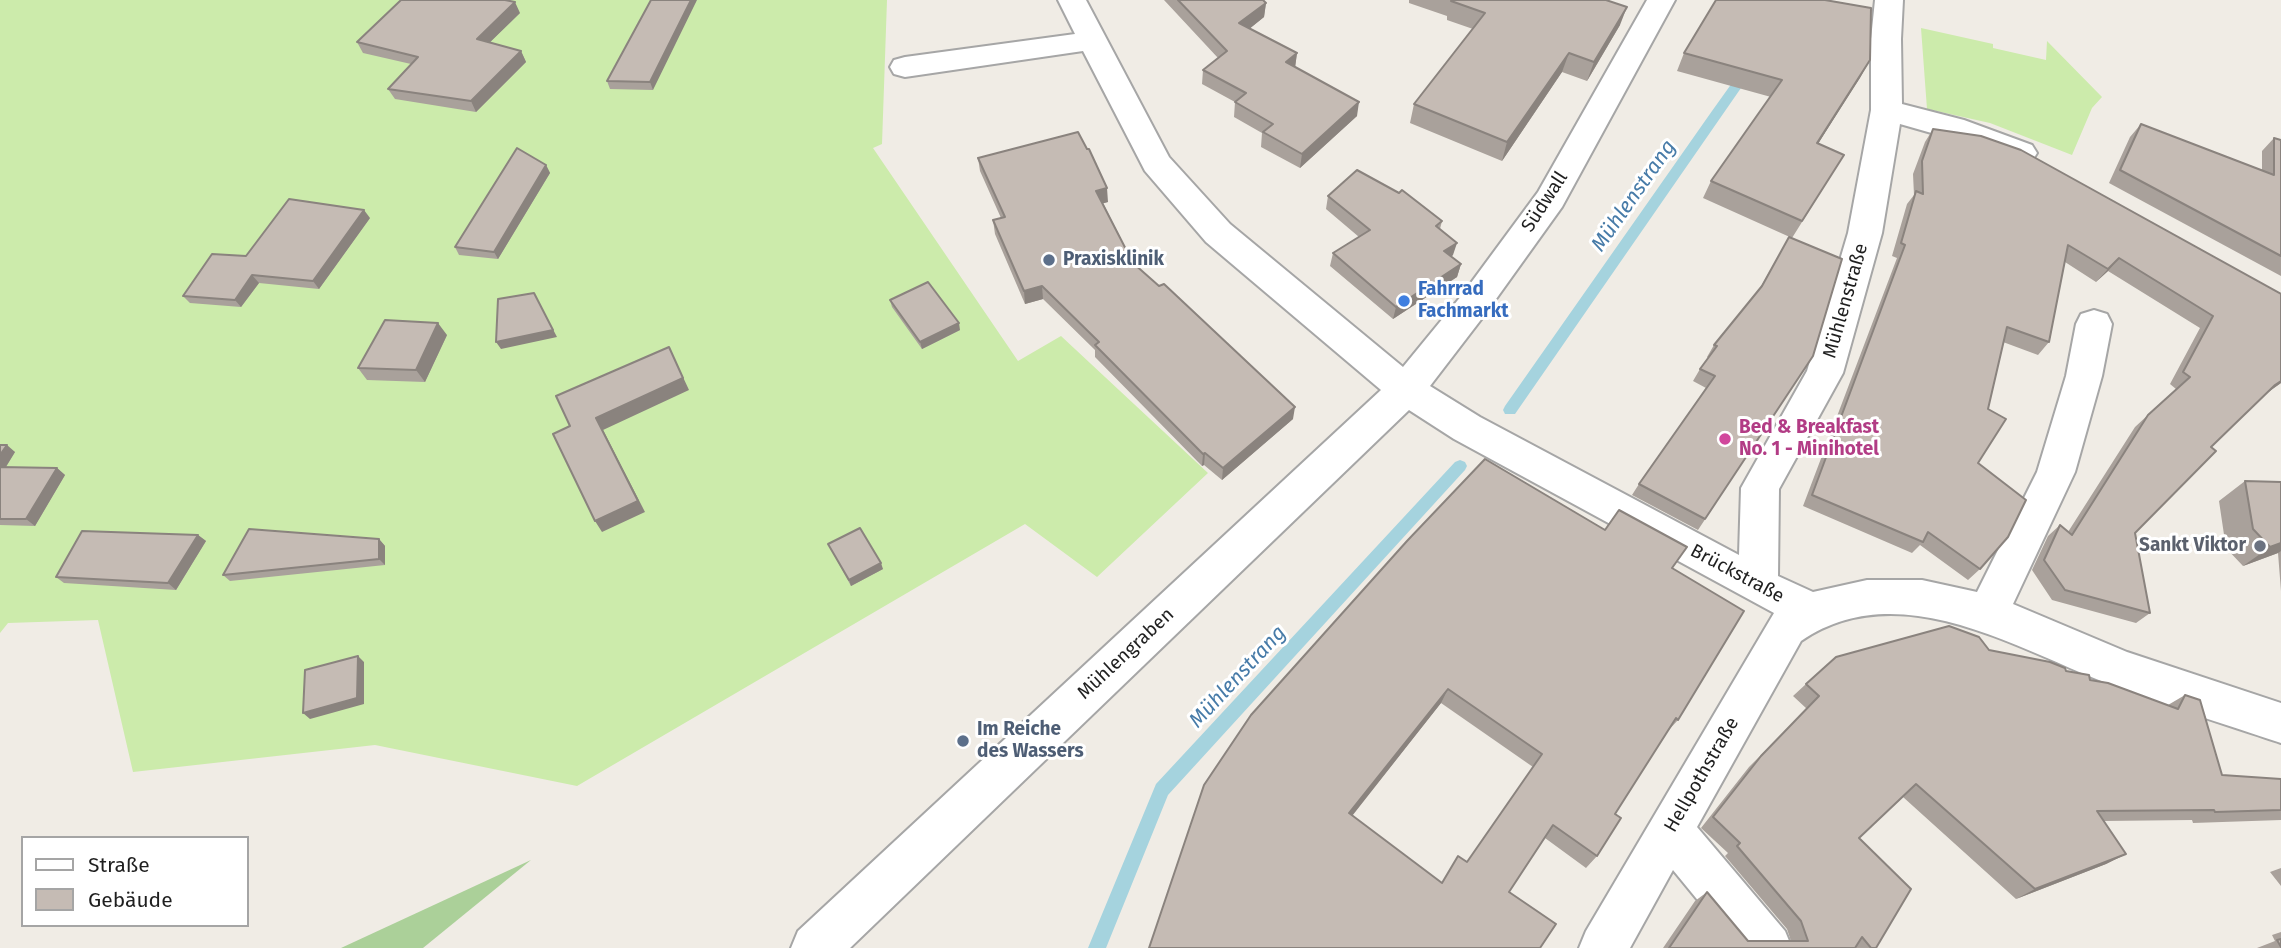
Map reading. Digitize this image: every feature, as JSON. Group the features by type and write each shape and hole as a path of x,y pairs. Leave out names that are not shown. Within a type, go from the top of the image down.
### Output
{"street":[{"path":"1072,0 1156,163 1218,233 1406,390"},
{"name":"Südwall","path":"1406,390 1474,304 1550,199 1661,0"},
{"name":"Mühlenstraße","path":"1758,586 1760,488 1825,373 1865,233 1887,110 1886,38 1889,0"},
{"path":"905,67 1091,40"},
{"path":"1887,110 1953,128 2023,153 2046,166"},
{"path":"1988,613 2056,472 2084,376 2094,324"},
{"name":"Brückstraße","path":"1406,390 1506,449 1758,586 1811,611"},
{"name":"Mühlengraben","path":"815,948 1406,390"},
{"path":"1811,611 1867,598 1922,598 1988,613 2120,669 2281,723"},
{"name":"Hellpothstraße","path":"1602,948 1786,628 1811,611"},
{"path":"1670,831 1768,948"}],"green space":[{"path":"0,0 887,0 882,144 873,148 1018,361 1061,336 1208,473 1097,577 1025,524 577,786 375,745 133,772 98,620 8,623 0,633"},
{"path":"1921,28 1993,44 1993,48 2046,60 2047,41 2102,97 2092,108 2072,155 1990,123 1927,109"},
{"path":"531,860 423,948 341,948"}],"building":[{"path":"401,0 515,2 477,39 521,51 471,101 388,89 418,57 357,42"},
{"path":"651,0 691,0 650,82 607,81"},
{"path":"1178,0 1263,0 1266,3 1239,23 1297,53 1286,62 1359,102 1302,154 1263,132 1273,124 1235,102 1246,93 1203,70 1227,51"},
{"path":"1452,0 1606,0 1627,7 1594,62 1569,53 1507,142 1414,104 1485,13"},
{"path":"1716,0 1825,0 1871,8 1870,60 1817,143 1844,155 1802,221 1711,181 1782,80 1684,53"},
{"path":"2141,124 2274,175 2274,138 2281,140 2281,256 2120,170"},
{"path":"1933,129 1981,136 2021,150 2281,294 2281,381 2211,447 2216,451 2135,533 2150,613 2065,590 2044,560 2060,525 2072,535 2148,415 2190,377 2183,372 2213,316 2119,258 2108,269 2068,245 2049,342 2007,327 1988,409 2006,419 1978,463 2026,500 2008,537 1980,569 1928,532 1923,542 1812,495 1905,245 1901,243 1916,191 1923,194 1922,161"},
{"path":"1078,132 1107,188 1096,191 1133,263 1159,286 1164,284 1295,407 1223,468 1203,454 1095,345 1099,342 1042,286 1024,291 993,220 1005,217 978,158"},
{"path":"517,148 546,165 494,252 455,247"},
{"path":"1357,170 1399,193 1402,190 1442,221 1436,226 1457,243 1444,251 1461,264 1396,307 1333,253 1370,230 1328,196"},
{"path":"289,199 364,210 313,281 252,275 235,300 183,296 212,254 246,256"},
{"path":"1789,237 1842,259 1813,356 1705,519 1639,484 1715,376 1700,369 1717,346 1714,345 1762,286"},
{"path":"928,282 959,323 920,342 890,300"},
{"path":"534,293 553,330 496,342 498,299"},
{"path":"385,320 438,323 416,370 358,368"},
{"path":"669,347 683,378 596,418 638,501 595,521 553,434 570,426 556,396"},
{"path":"0,445 7,445 0,455"},
{"path":"1485,459 1605,530 1619,510 1687,547 1672,568 1744,611 1678,720 1676,718 1615,814 1621,818 1597,856 1553,825 1509,892 1556,924 1540,948 1149,948 1204,785 1251,715 1407,541","holes":["1448,689 1542,754 1467,862 1458,856 1442,883 1349,813"]},
{"path":"0,467 57,468 26,519 0,519"},
{"path":"2245,481 2281,482 2281,543 2270,547 2253,529"},
{"path":"860,528 881,563 849,580 828,544"},
{"path":"249,529 379,539 379,559 223,575"},
{"path":"82,531 198,535 168,583 56,577"},
{"path":"1949,626 1979,637 1989,650 2050,662 2065,668 2066,671 2089,675 2090,680 2108,683 2178,709 2185,695 2200,700 2222,775 2281,779 2281,810 2097,811 2126,854 2035,889 1916,784 1859,838 1911,889 1876,948 1871,948 1862,937 1855,948 1669,948 1707,892 1748,941 1808,941 1801,921 1737,846 1740,843 1713,817 1761,756 1819,696 1806,684 1836,657"},
{"path":"358,656 357,698 303,713 305,670"}],"waterway":[{"name":"Mühlenstrang","path":"1510,410 1746,72"},
{"name":"Mühlenstrang","path":"1097,948 1162,790 1460,466"}],"place":[{"name":"Praxisklinik","path":"1049,260"},
{"name":"Fahrrad Fachmarkt","path":"1404,301"},
{"name":"Bed & Breakfast No. 1 - Minihotel","path":"1725,439"},
{"name":"Sankt Viktor","path":"2260,546"},
{"name":"Im Reiche des Wassers","path":"963,741"}]}
